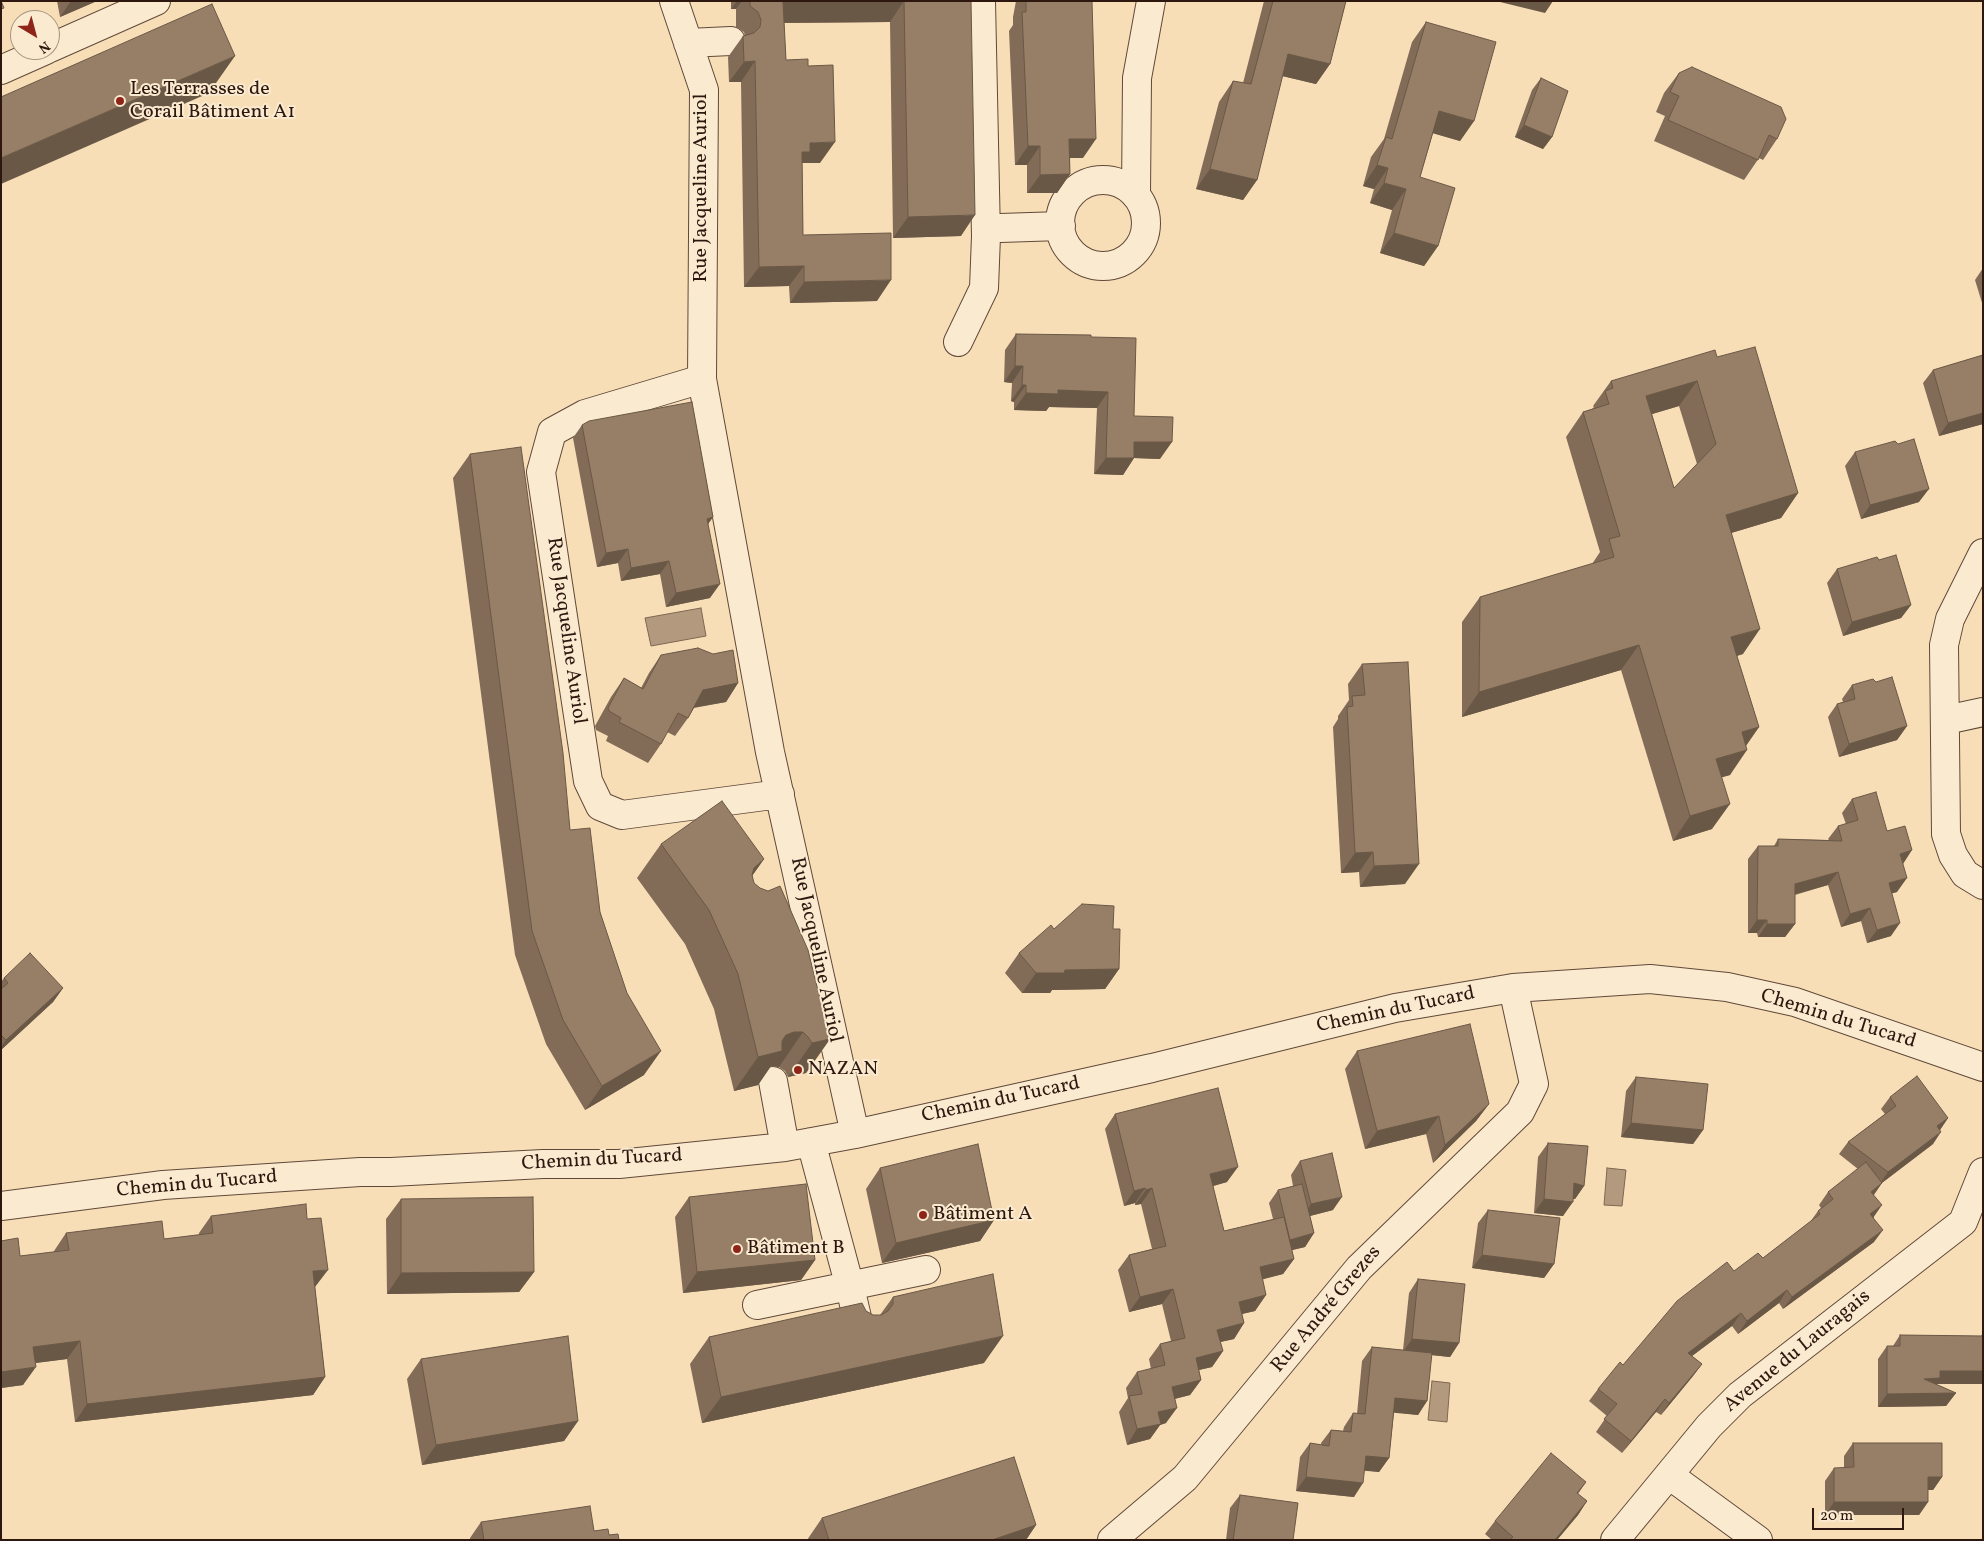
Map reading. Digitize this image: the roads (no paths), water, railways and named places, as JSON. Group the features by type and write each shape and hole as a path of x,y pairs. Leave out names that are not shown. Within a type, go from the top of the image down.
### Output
{"street":[{"path":"60,44 156,1"},
{"name":"Rue Jacqueline Auriol","path":"674,1 704,90 702,378 770,752 855,1134"},
{"path":"958,342 984,288 986,236 980,1"},
{"path":"1136,194 1137,78 1151,1"},
{"path":"688,43 731,41"},
{"path":"1,70 24,60"},
{"path":"1100,180 1113,181 1126,186 1136,194 1144,207 1146,221 1144,236 1132,254 1113,265 1098,266 1084,261 1072,252 1064,240 1061,226 1062,213 1067,200 1076,190 1087,183 1100,180"},
{"path":"1000,228 1061,226"},
{"name":"Rue Jacqueline Auriol","path":"702,378 585,414 552,432 541,472 588,781 600,806 622,815 780,794"},
{"path":"1983,553 1950,619 1944,646 1946,720 1944,813 1946,834 1953,854 1965,874 1983,885"},
{"path":"1946,720 1983,712"},
{"path":"775,889 798,875"},
{"name":"Chemin du Tucard","path":"1,1206 163,1185 360,1172 543,1164 620,1164 798,1145 1152,1068 1395,1008 1513,988 1650,980 1727,987 1795,1002 1983,1067"},
{"name":"Rue André Grezes","path":"1112,1540 1185,1478 1359,1268 1520,1112 1534,1084 1513,988"},
{"path":"773,1082 850,1286 859,1326"},
{"name":"Avenue du Lauragais","path":"1615,1540 1709,1426 1740,1394 1973,1228 1983,1172"},
{"path":"757,1305 926,1270"},
{"path":"1669,1475 1758,1540"}],"place":[{"name":"Les Terrasses de Corail Bâtiment A1","path":"120,101"},
{"name":"NAZAN","path":"798,1070"},
{"name":"Bâtiment A","path":"923,1215"},
{"name":"Bâtiment B","path":"737,1249"}]}
